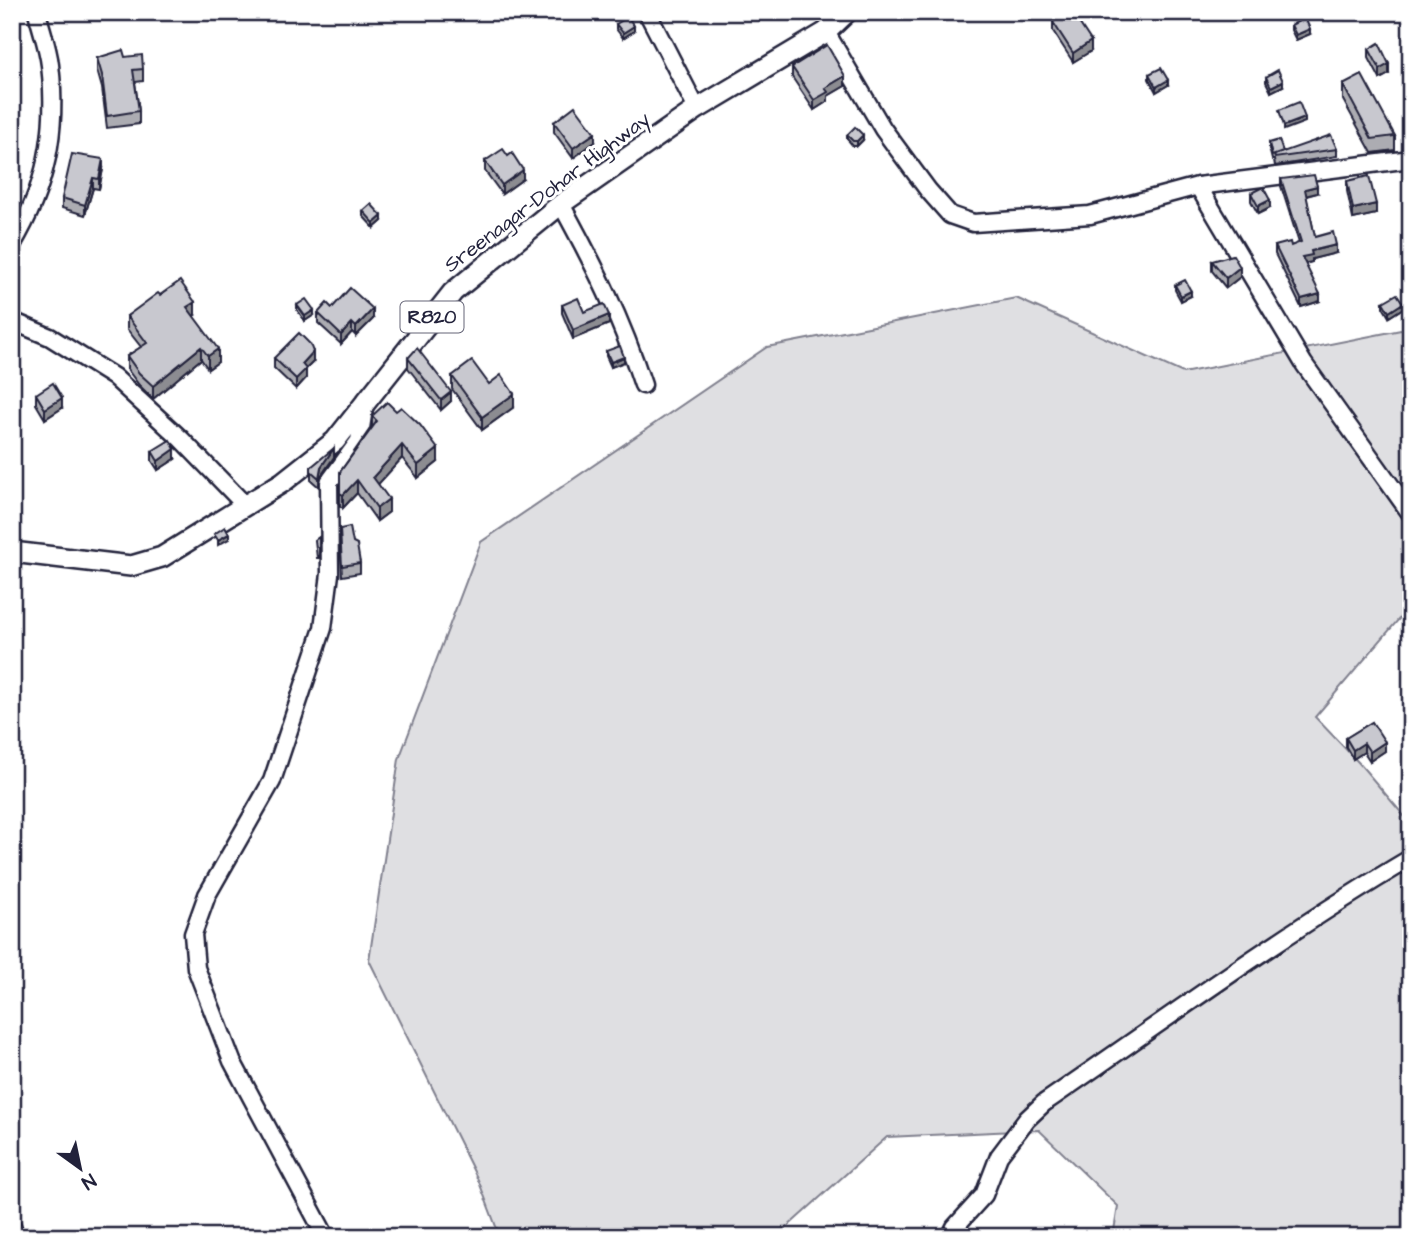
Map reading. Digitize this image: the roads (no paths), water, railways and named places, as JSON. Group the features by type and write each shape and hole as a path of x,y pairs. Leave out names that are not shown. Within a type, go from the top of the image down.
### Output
{"main road":[{"name":"Sreenagar-Dohar Highway","path":"12,552 131,566 162,557 283,482 335,441 365,399 453,292 561,204 697,108 826,32 847,12"}],"street":[{"path":"12,245 42,183 53,126 50,63 37,12"},
{"path":"648,12 697,108"},
{"path":"826,32 883,129 928,190 950,215 973,223 1090,215 1198,186 1411,159"},
{"path":"1198,186 1304,364 1411,514"},
{"path":"561,204 625,330 643,385"},
{"path":"12,318 17,323 50,337 114,377 181,439 244,504"},
{"path":"326,1237 232,1061 197,968 194,934 207,895 272,781 323,628 330,574 329,482 359,441 365,399"},
{"path":"950,1237 955,1227 984,1195 999,1156 1027,1119 1044,1104 1250,961 1359,888 1411,858"},
{"path":"12,1226 16,1237"}]}
